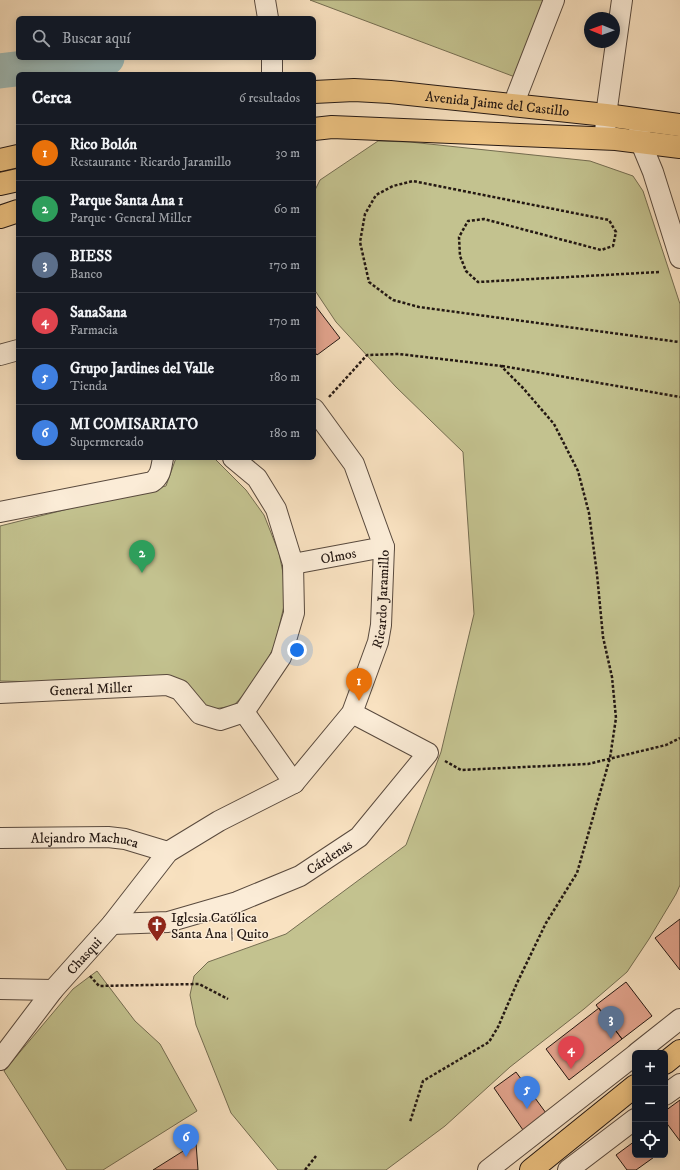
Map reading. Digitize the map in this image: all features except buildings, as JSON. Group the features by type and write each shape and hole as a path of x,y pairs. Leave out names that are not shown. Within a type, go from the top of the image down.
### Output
{"main road":[{"name":"Avenida Jaime del Castillo","path":"316,92 354,90 390,92 606,115 680,125"},
{"name":"Avenida Jaime del Castillo","path":"316,129 332,127 605,138 680,147"},
{"path":"0,160 16,156"},
{"path":"0,184 16,180"},
{"path":"0,217 16,212"},
{"path":"668,1061 680,1051"},
{"path":"531,1170 632,1088"}],"street":[{"path":"266,0 268,16"},
{"path":"515,105 517,95 554,0"},
{"path":"605,138 606,115 622,0"},
{"path":"272,60 272,72"},
{"path":"638,119 642,143 653,172 680,258"},
{"path":"0,355 16,351"},
{"name":"Ricardo Jaramillo","path":"168,852 219,821 294,783 352,713 378,642 380,631 384,547 354,464 316,411"},
{"path":"0,512 152,482 157,478 163,460"},
{"path":"235,460 257,478 276,509 293,564 294,614 281,657 244,712 294,783"},
{"name":"Olmos","path":"293,564 384,547"},
{"name":"General Miller","path":"0,693 167,685 180,690 200,714 220,720 244,712"},
{"path":"352,713 428,753"},
{"name":"Cárdenas","path":"112,924 168,922 237,902 300,876 359,837 428,753"},
{"name":"Alejandro Machuca","path":"0,838 108,836 125,839 168,852"},
{"name":"Chasqui","path":"0,1060 52,990 112,924 168,852"},
{"path":"0,989 52,990"},
{"path":"641,1050 680,1019"},
{"path":"488,1170 632,1057"},
{"path":"668,1093 680,1084"},
{"path":"568,1170 632,1121"}],"path":[{"path":"659,272 478,282 466,271 460,256 459,237 468,221 484,220 601,250 613,246 616,232 609,220 413,181 393,186 376,194 365,214 360,242 369,282 393,300 419,307 679,342"},
{"path":"316,409 366,355 398,354 501,366 680,397"},
{"path":"410,1122 423,1081 488,1042 498,1027 517,983 546,924 577,873 610,758 616,718 612,677 603,637 598,574 588,513 578,471 554,424 523,388 501,366"},
{"path":"428,753 461,770 588,764 666,745 680,738"},
{"path":"76,963 99,986 199,984 228,999"},
{"path":"304,1170 316,1156"}],"shaded area":[{"path":"310,0 543,0 515,77"},
{"path":"378,141 410,142 590,161 633,176 643,191 680,304 680,885 649,939 627,972 584,1009 510,1067 445,1126 386,1170 278,1170 231,1113 196,1025 190,995 194,976 208,962 286,934 406,845 441,752 474,614 463,452 396,387 336,322 316,292 316,188 320,180"},
{"path":"175,460 216,460 246,490 264,515 279,553 287,593 275,644 258,680 233,706 207,710 180,680 85,683 0,681 0,526 166,486"},
{"path":"97,971 135,1021 160,1044 197,1111 103,1170 67,1170 4,1071 73,989"}],"waterway":[{"path":"0,71 91,60"}],"place":[{"name":"Parque Santa Ana 1","path":"142,573"},
{"name":"Rico Bolón","path":"359,701"},
{"name":"Iglesia Católica Santa Ana | Quito","path":"157,942"},
{"name":"BIESS","path":"611,1039"},
{"name":"SanaSana","path":"571,1069"},
{"name":"Grupo Jardines del Valle","path":"527,1109"},
{"name":"MI COMISARIATO","path":"186,1157"}]}
